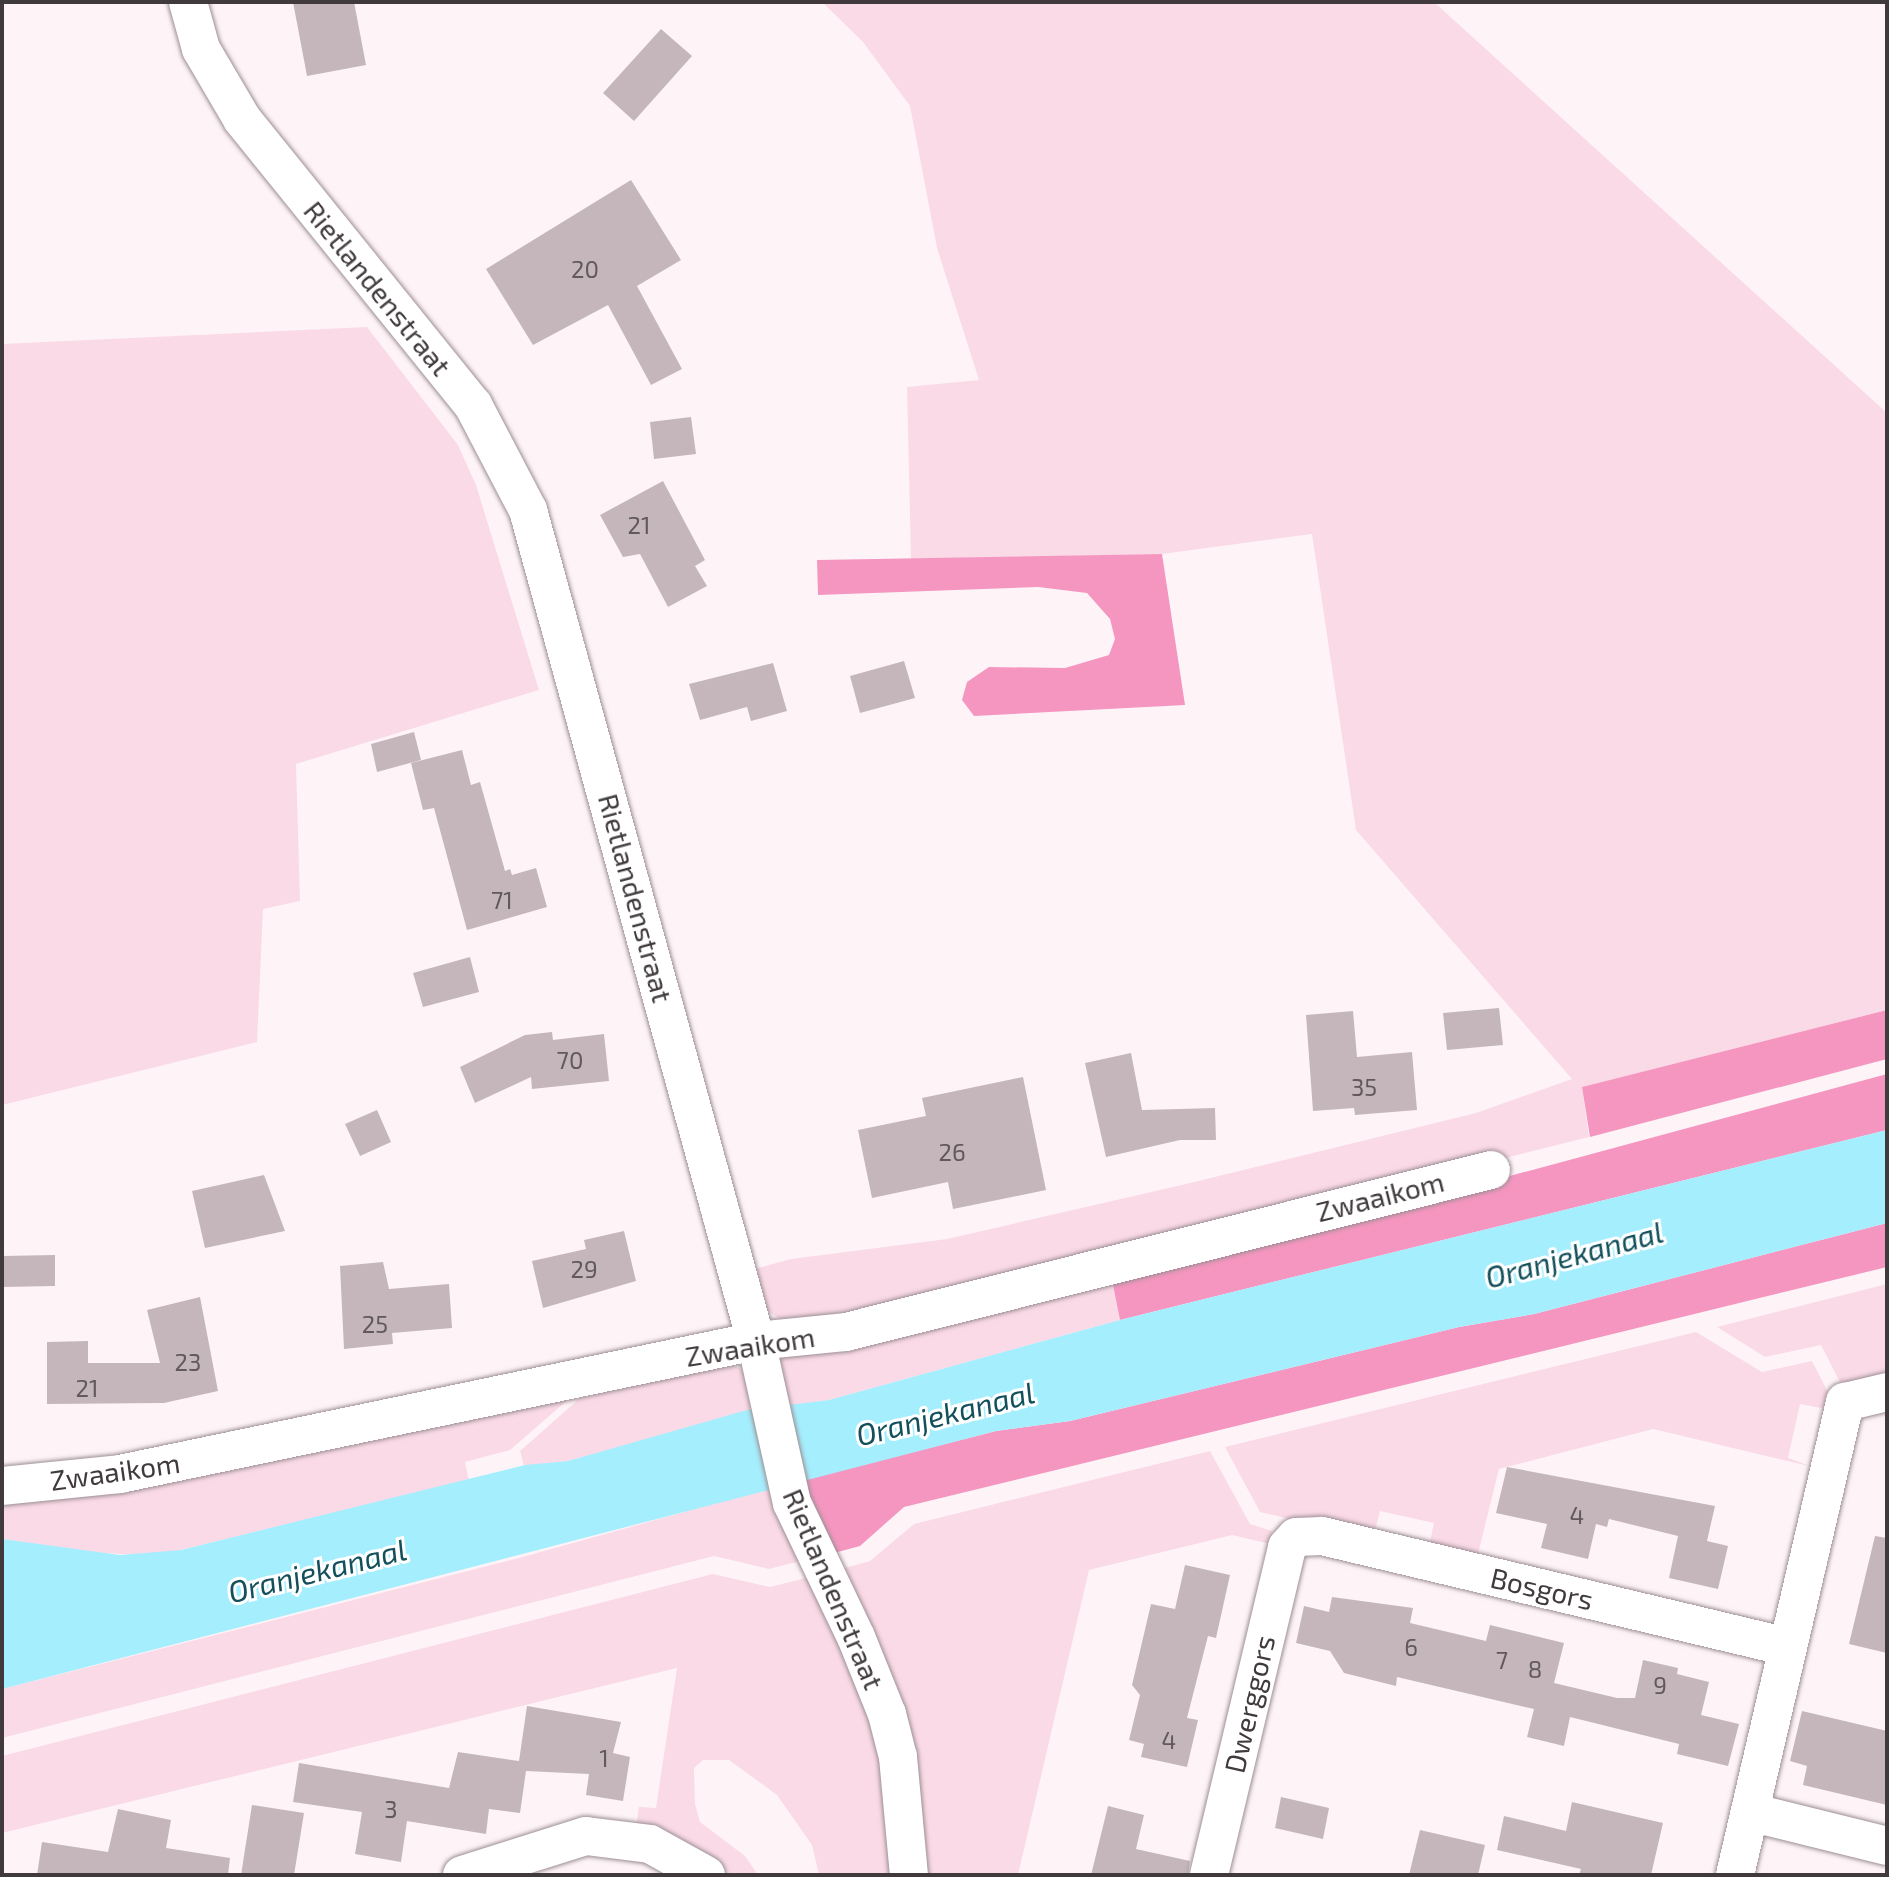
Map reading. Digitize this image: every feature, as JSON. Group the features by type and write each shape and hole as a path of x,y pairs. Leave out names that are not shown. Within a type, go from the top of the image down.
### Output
{"street":[{"name":"Rietlandenstraat","path":"188,2 201,49 242,119 473,405 528,510 756,1341 792,1503 887,1714 898,1757 909,1875"},
{"name":"Zwaaikom","path":"2,1486 120,1474 253,1449 756,1341 846,1332 1491,1170"},
{"path":"1735,1875 1845,1402 1887,1392"},
{"name":"Bosgors","path":"1296,1537 1322,1536 1788,1647"},
{"name":"Dwerggors","path":"1209,1875 1287,1547 1296,1537"},
{"path":"1750,1812 1887,1846"},
{"path":"462,1875 586,1836 650,1844 706,1875"}],"shaded area":[{"path":"822,2 1434,2 1887,413 1887,1010 1582,1087 1589,1137 918,1306 786,1323 765,1309 748,1271 791,1259 947,1239 1186,1184 1476,1113 1572,1079 1356,830 1312,534 1162,554 911,559 907,387 979,380 937,248 910,106 863,42"},
{"path":"367,327 458,445 476,485 539,690 296,764 300,901 263,909 257,1042 2,1105 2,344"},
{"path":"1162,554 1185,705 974,716 962,700 967,682 989,667 1065,668 1109,655 1115,639 1110,619 1087,593 1038,587 818,595 817,560"},
{"path":"1887,1010 1887,1059 1590,1137 1582,1087"},
{"path":"1887,1074 1887,1130 1120,1320 1110,1270 1495,1180"},
{"path":"1887,1223 1887,1267 904,1507 860,1546 834,1553 799,1481 996,1431 1070,1421 1459,1327 1534,1314"},
{"path":"1110,1270 1120,1320 829,1400 779,1407 781,1357"},
{"path":"1887,1284 1887,1381 1845,1392 1821,1345 1765,1357 1717,1327"},
{"path":"1696,1332 1762,1372 1812,1361 1830,1396 1826,1409 1800,1404 1788,1458 1813,1467 1653,1429 1499,1469 1476,1562 1428,1551 1434,1523 1380,1511 1373,1538 1260,1512 1225,1447"},
{"path":"727,1363 744,1370 760,1409 568,1461 524,1466 520,1451 580,1398 593,1396 595,1387"},
{"path":"578,1391 510,1450 465,1462 469,1481 155,1556 87,1552 2,1539 2,1492"},
{"path":"1210,1451 1250,1524 1272,1531 1270,1544 1232,1535 1089,1570 1018,1875 920,1875 841,1569 870,1561 914,1524"},
{"path":"774,1487 804,1560 769,1569 714,1556 2,1738 2,1689 519,1558"},
{"path":"713,1574 770,1587 813,1576 878,1733 892,1875 819,1875 812,1845 777,1795 729,1760 703,1760 694,1768 695,1804 700,1822 745,1856 758,1875 724,1875 636,1827 639,1807 656,1808 677,1668 2,1833 2,1756"}],"water":[{"name":"Oranjekanaal","path":"1887,1130 1887,1223 1534,1314 1459,1327 1070,1421 996,1431 2,1689 2,1539 120,1555 181,1550 525,1465 568,1461 747,1410 829,1400 1120,1320"}],"building":[{"path":"293,2 354,2 366,65 307,76"},
{"path":"661,29 692,56 634,121 603,93"},
{"path":"631,180 681,260 637,286 682,369 651,385 608,305 533,345 486,269"},
{"path":"691,417 696,454 654,459 650,422"},
{"path":"663,481 705,560 695,566 707,586 668,607 640,554 623,557 600,515"},
{"path":"904,661 915,698 860,713 850,676"},
{"path":"773,663 787,711 751,721 747,707 700,720 689,684"},
{"path":"414,732 421,760 377,772 371,744"},
{"path":"462,750 471,785 480,782 505,871 510,869 512,875 536,868 547,907 467,930 434,808 423,810 411,763"},
{"path":"470,957 479,992 423,1007 413,973"},
{"path":"1499,1008 1503,1045 1447,1050 1443,1013"},
{"path":"1353,1011 1357,1057 1412,1052 1417,1110 1355,1115 1354,1108 1313,1111 1306,1015"},
{"path":"552,1032 553,1040 604,1034 609,1081 532,1089 531,1077 475,1103 460,1067 525,1035"},
{"path":"1131,1053 1142,1110 1215,1108 1216,1140 1180,1140 1106,1157 1085,1063"},
{"path":"1023,1077 1046,1190 953,1209 948,1182 872,1198 858,1130 926,1116 922,1098"},
{"path":"377,1110 391,1142 360,1156 345,1124"},
{"path":"264,1175 285,1231 205,1248 192,1191"},
{"path":"624,1231 636,1281 543,1308 532,1261 586,1249 584,1240"},
{"path":"55,1255 55,1286 2,1287 2,1256"},
{"path":"383,1262 389,1289 449,1284 452,1328 392,1333 393,1344 344,1349 340,1266"},
{"path":"200,1297 218,1391 164,1403 47,1404 47,1342 88,1341 88,1363 160,1363 147,1310"},
{"path":"1507,1467 1715,1506 1707,1541 1728,1546 1718,1589 1669,1578 1678,1536 1609,1519 1607,1527 1596,1524 1588,1559 1541,1548 1547,1524 1496,1513"},
{"path":"1875,1536 1887,1538 1887,1653 1849,1644"},
{"path":"1185,1565 1230,1575 1216,1638 1208,1636 1187,1718 1198,1720 1187,1767 1141,1757 1144,1744 1129,1740 1140,1695 1132,1685 1151,1604 1175,1609"},
{"path":"1332,1597 1413,1608 1410,1623 1486,1641 1490,1625 1564,1643 1554,1683 1617,1698 1635,1698 1643,1660 1678,1668 1677,1674 1709,1682 1701,1715 1739,1724 1728,1766 1677,1754 1679,1744 1570,1717 1564,1746 1527,1737 1534,1709 1397,1677 1396,1686 1344,1673 1330,1651 1296,1643 1304,1606 1329,1612"},
{"path":"527,1706 621,1722 613,1753 630,1757 623,1801 586,1795 589,1774 526,1771 520,1813 489,1809 486,1834 407,1821 401,1862 355,1854 362,1812 293,1802 299,1763 449,1788 458,1752 519,1761"},
{"path":"1802,1711 1887,1731 1887,1805 1803,1785 1807,1766 1790,1761"},
{"path":"1281,1797 1329,1808 1323,1839 1275,1828"},
{"path":"1572,1802 1663,1823 1651,1875 1579,1875 1581,1869 1497,1850 1504,1816 1566,1831"},
{"path":"252,1805 304,1813 294,1875 241,1875"},
{"path":"1108,1806 1144,1815 1136,1849 1190,1861 1188,1875 1091,1875"},
{"path":"118,1809 171,1820 166,1848 230,1858 228,1875 37,1875 42,1842 108,1852"},
{"path":"1420,1830 1485,1845 1478,1875 1409,1875"}]}
